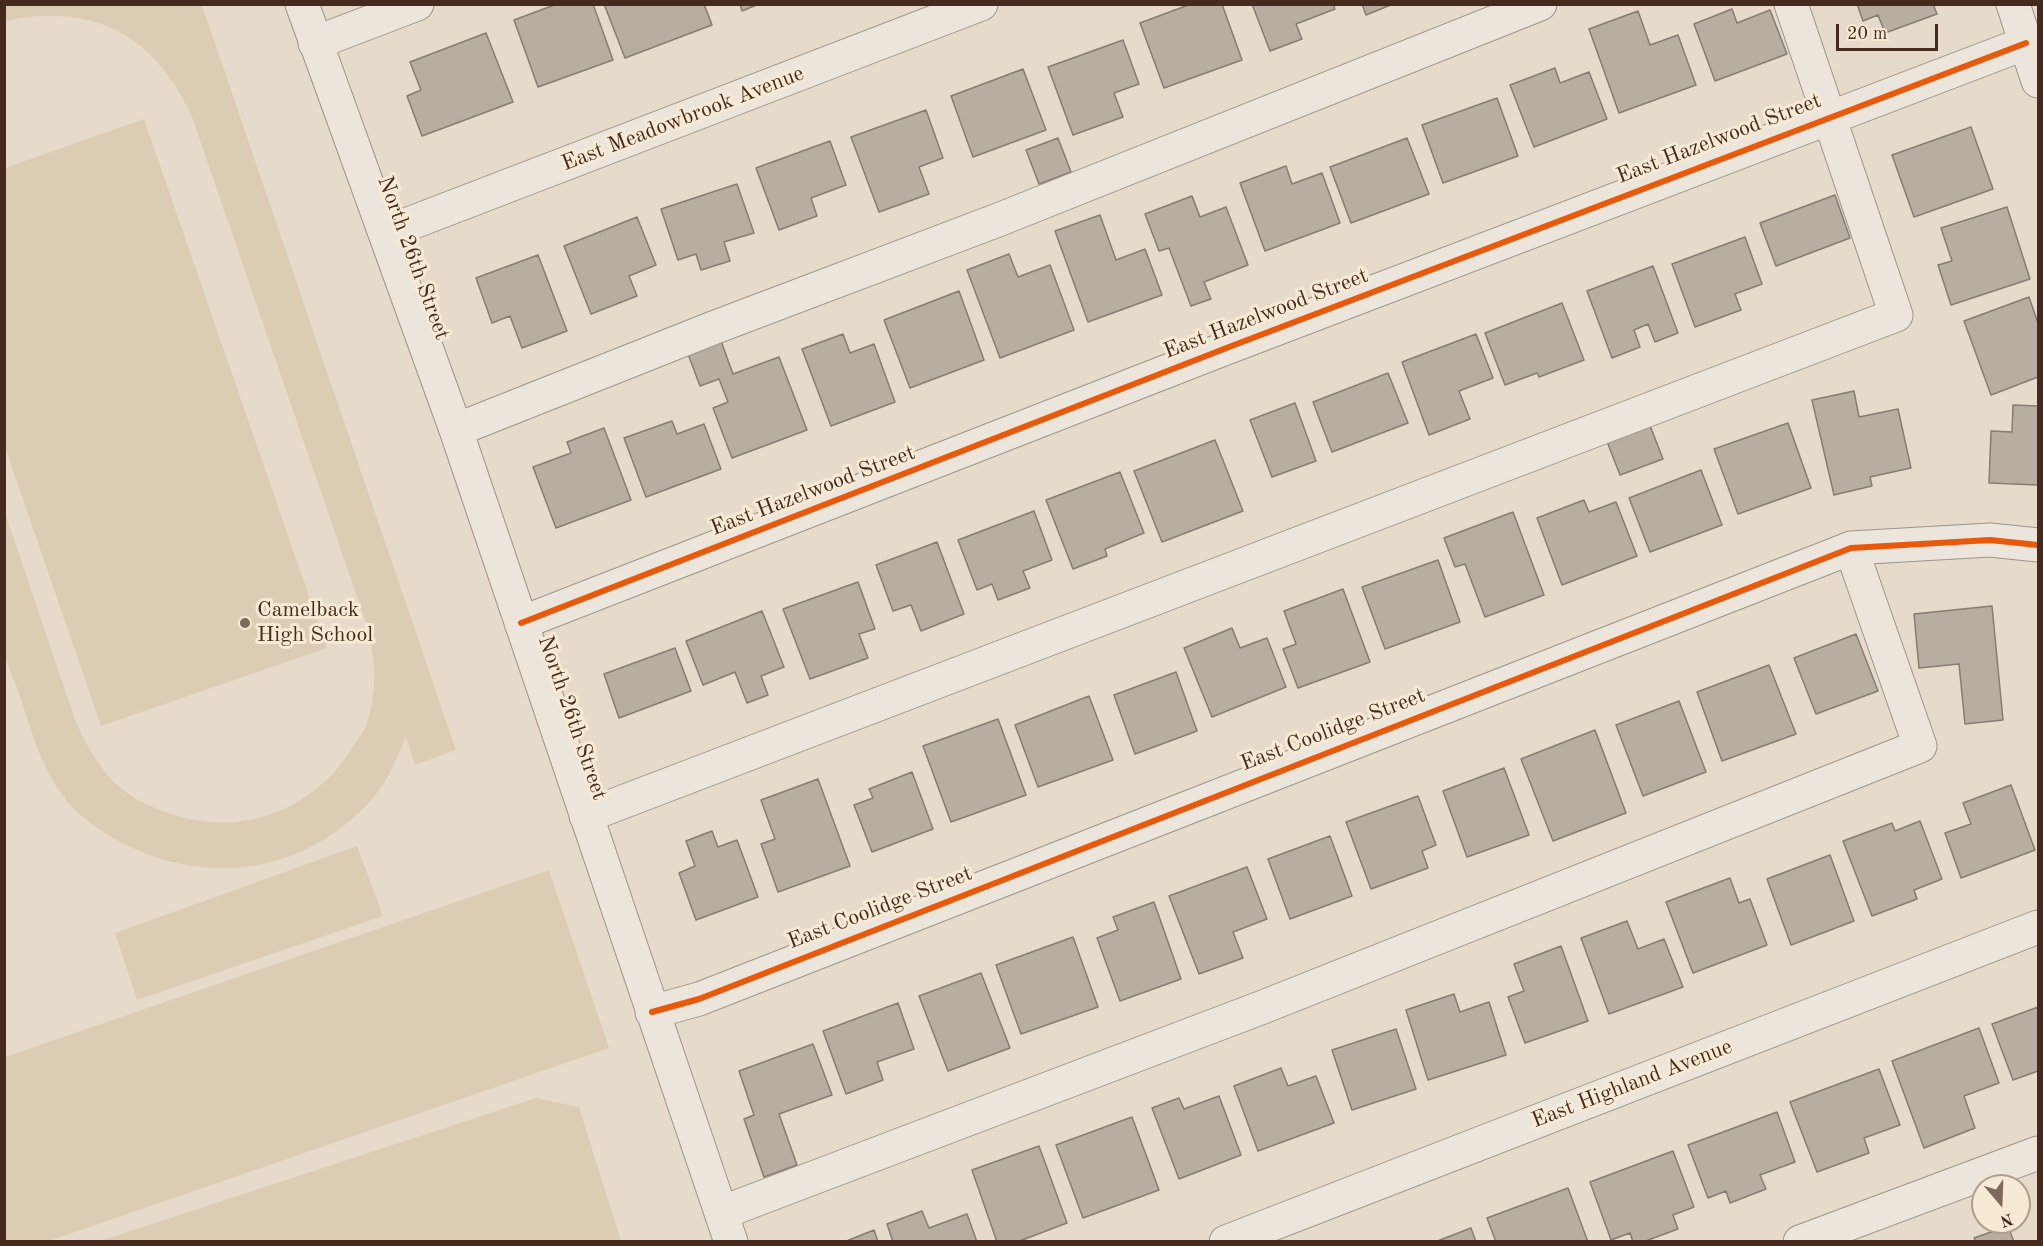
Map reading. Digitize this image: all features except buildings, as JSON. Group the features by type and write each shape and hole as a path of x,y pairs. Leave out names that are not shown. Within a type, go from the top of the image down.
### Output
{"street":[{"name":"North 26th Street","path":"302,4 456,430 726,1227"},
{"path":"315,43 417,4"},
{"name":"East Meadowbrook Avenue","path":"385,233 981,4"},
{"path":"456,430 713,328 998,220 1540,4"},
{"path":"586,816 1896,315 1791,4"},
{"path":"2013,4 2038,81"},
{"name":"East Hazelwood Street","path":"521,623 1830,116 2026,43"},
{"name":"East Coolidge Street","path":"652,1012 699,999 1851,548 1990,540 2038,545"},
{"path":"726,1227 1263,1007 1920,746 1851,548"},
{"name":"East Highland Avenue","path":"1227,1242 2038,927"},
{"path":"1800,1242 2038,1153"}],"shaded area":[{"path":"5,4 202,5 456,750 415,765 406,737 384,783 365,807 340,828 314,845 286,857 257,865 227,868 196,866 166,860 135,849 96,827 77,812 55,784 36,744 7,664 3,632 5,513 79,729 109,777 123,790 146,804 171,814 197,820 222,822 247,820 271,814 294,804 315,790 334,772 360,737 369,715 374,688 373,660 365,620 193,120 178,91 161,66 141,47 119,32 95,22 67,17 37,16 5,21"},
{"path":"144,119 327,648 101,726 5,447 5,168"},
{"path":"357,846 383,916 137,1000 115,933"},
{"path":"549,870 609,1048 49,1241 5,1241 5,1057"},
{"path":"536,1098 579,1107 621,1241 100,1241"}],"cycle path":[{"path":"521,623 1229,347 2026,43"},
{"path":"652,1012 699,999 1851,548 1990,540 2038,545"}],"place":[{"name":"Camelback High School","path":"245,623"}]}
